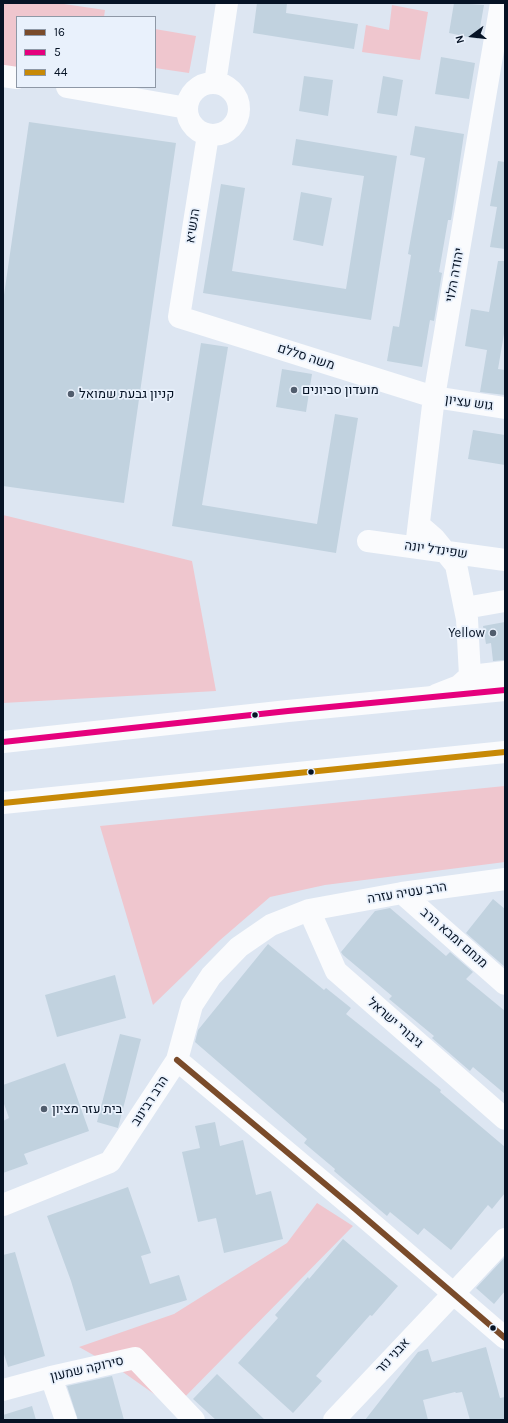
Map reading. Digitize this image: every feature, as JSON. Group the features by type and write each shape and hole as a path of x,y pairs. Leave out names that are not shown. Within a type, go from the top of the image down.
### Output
{"main road":[{"path":"215,83 227,3"},
{"name":"יהודה הלוי","path":"416,547 434,397 501,3"},
{"path":"3,76 16,78"},
{"path":"215,83 224,86 231,91 237,101 239,110 235,123 230,130 217,135 208,135 194,128 188,117 186,108 191,94 206,84 215,83"},
{"path":"73,88 186,108"},
{"name":"הנשיא","path":"179,317 208,135"},
{"name":"משה סללם","path":"179,317 434,397"},
{"name":"גוש עציון","path":"434,397 505,408"},
{"path":"419,525 434,538 456,565 465,608 470,676"},
{"name":"שפינדל יונה","path":"368,541 505,560"},
{"path":"465,608 505,602"},
{"path":"431,697 459,686 470,676 505,672"},
{"path":"3,742 288,711 505,690"},
{"path":"3,803 505,752"},
{"name":"הרב עטיה עזרה","path":"309,910 402,893 505,879"},
{"name":"מנחם זמבא הרב","path":"402,893 505,984"},
{"name":"הרב רבינוב","path":"3,1204 110,1162 177,1060 192,1005 211,976 239,947 271,925 309,910"},
{"name":"גיבורי ישראל","path":"309,910 336,971 505,1119"},
{"path":"177,1060 453,1292 505,1338"},
{"name":"אבני נזר","path":"342,1416 453,1292 505,1239"},
{"name":"סירוקה שמעון","path":"3,1390 51,1377 135,1358 194,1420"},
{"path":"51,1377 66,1420"}],"shaded area":[{"path":"3,3 57,3 105,10 104,16 16,16 16,78 3,76"},
{"path":"392,5 428,12 420,60 362,52 366,25 389,30"},
{"path":"156,29 196,36 189,73 156,68"},
{"path":"3,515 192,561 216,691 3,703"},
{"path":"505,786 505,862 325,885 270,897 219,941 153,1005 100,826"},
{"path":"317,1203 353,1226 174,1408 120,1370 79,1347 174,1314 287,1243"}],"building":[{"path":"257,3 287,3 286,13 358,24 354,49 253,33"},
{"path":"454,3 484,5 478,39 449,33"},
{"path":"441,57 475,63 469,99 435,94"},
{"path":"304,76 333,80 328,116 299,111"},
{"path":"383,76 403,80 397,116 377,113"},
{"name":"קניון גבעת שמואל","path":"29,122 176,143 124,503 3,486 3,302"},
{"path":"415,126 464,134 451,220 448,220 439,272 442,273 434,321 430,320 422,367 387,361 393,326 399,327 411,255 408,254 425,158 410,155"},
{"path":"296,139 397,156 371,320 203,293 221,184 245,188 232,271 346,289 364,176 292,165"},
{"path":"498,161 505,162 505,249 490,247 497,207 490,206"},
{"path":"301,192 332,198 323,246 293,240"},
{"path":"498,261 505,261 505,328 498,369 505,370 505,395 480,392 487,350 465,346 471,309 489,312"},
{"path":"201,343 228,347 202,505 317,524 335,414 358,418 336,553 172,526"},
{"name":"מועדון סביונים","path":"282,369 312,374 306,412 276,407"},
{"path":"473,430 505,435 505,465 468,459"},
{"path":"505,622 505,660 493,661 491,643 486,644 483,626"},
{"path":"493,899 505,909 505,967 466,933"},
{"path":"390,908 446,956 450,952 473,972 466,979 505,1011 505,1094 473,1067 470,1071 432,1038 434,1036 389,999 392,996 341,952 375,911"},
{"path":"268,944 324,990 326,988 351,1008 346,1014 441,1090 440,1092 505,1147 505,1193 492,1209 488,1205 451,1250 424,1228 418,1235 390,1212 387,1216 334,1171 335,1169 304,1143 307,1139 195,1042 198,1030"},
{"path":"115,975 126,1018 57,1037 45,995"},
{"path":"120,1034 141,1039 118,1128 97,1122"},
{"name":"בית עזר מציון","path":"65,1063 89,1131 24,1154 28,1164 3,1173 3,1121 9,1118 3,1101 3,1085"},
{"path":"215,1122 220,1146 243,1140 256,1195 271,1191 283,1239 224,1253 216,1218 198,1222 182,1152 200,1148 195,1126"},
{"path":"128,1187 151,1253 141,1256 150,1284 179,1275 187,1300 86,1331 71,1281 47,1216"},
{"path":"343,1239 398,1286 316,1376 322,1381 293,1413 238,1363 278,1318 275,1315 308,1277 309,1279"},
{"path":"15,1252 45,1356 8,1367 3,1351 3,1255"},
{"path":"505,1257 505,1291 494,1304 476,1288"},
{"path":"486,1347 500,1398 505,1397 505,1420 470,1420 462,1392 455,1392 423,1400 428,1420 365,1420 418,1352 428,1349 432,1362"},
{"path":"217,1374 265,1420 216,1420 193,1399"},
{"path":"112,1376 124,1420 78,1420 67,1386"},
{"path":"32,1406 36,1420 3,1420 3,1415"}],"transit line":[{"name":"5","path":"3,742 288,711 505,690"},
{"name":"44","path":"3,803 505,752"},
{"name":"16","path":"177,1060 355,1209 505,1338"}],"place":[{"name":"מועדון סביונים","path":"294,390"},
{"name":"קניון גבעת שמואל","path":"71,394"},
{"name":"Yellow","path":"493,633"},
{"name":"בית עזר מציון","path":"44,1109"}]}
